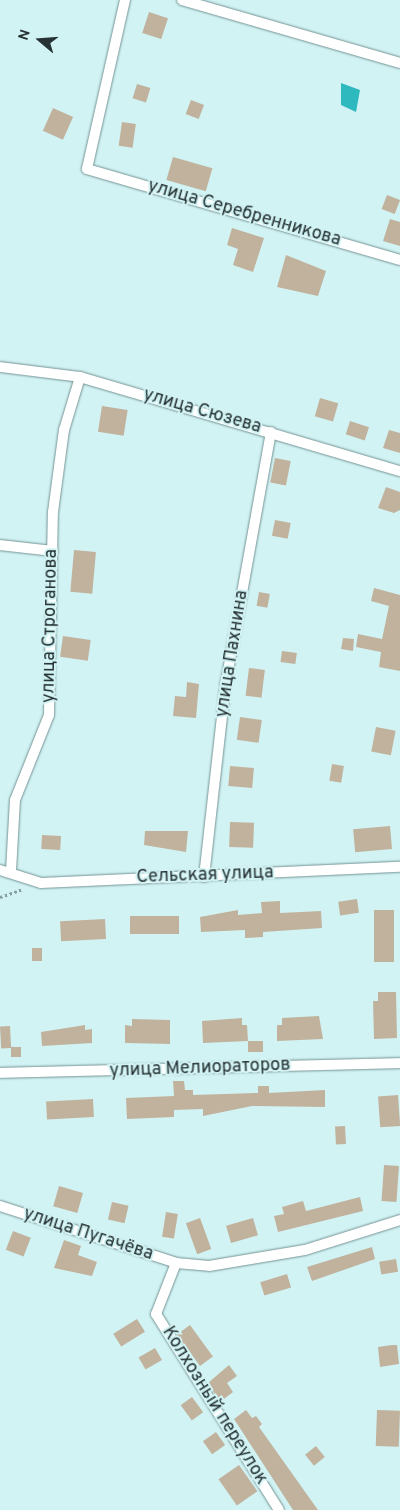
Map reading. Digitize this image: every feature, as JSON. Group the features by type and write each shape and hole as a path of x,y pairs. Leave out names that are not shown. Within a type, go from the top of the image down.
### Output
{"street":[{"name":"улица Серебренникова","path":"125,0 87,169 400,260"},
{"path":"182,0 400,63"},
{"name":"улица Сюзева","path":"0,367 80,377 400,471"},
{"name":"улица Строганова","path":"11,871 15,800 49,715 53,551 64,430 80,377"},
{"name":"улица Пахнина","path":"204,877 226,682 271,432"},
{"path":"0,545 53,551"},
{"name":"Сельская улица","path":"0,870 11,871 41,883 400,867"},
{"name":"улица Мелиораторов","path":"0,1073 400,1062"},
{"name":"улица Пугачёва","path":"0,1206 176,1263"},
{"path":"176,1263 209,1266 305,1250 400,1220"},
{"name":"Колхозный переулок","path":"176,1263 156,1314 279,1510"}],"path":[{"path":"0,896 41,883"}],"water":[{"path":"341,83 360,90 356,112 341,105"}],"building":[{"path":"149,12 168,18 161,39 142,33"},
{"path":"137,84 150,88 146,102 133,98"},
{"path":"191,100 204,105 199,119 186,114"},
{"path":"53,108 73,117 63,140 43,131"},
{"path":"122,122 136,124 133,148 119,146"},
{"path":"173,157 212,168 206,191 166,180"},
{"path":"387,195 400,200 395,214 382,209"},
{"path":"390,219 400,222 400,246 383,241"},
{"path":"232,228 264,238 253,272 233,265 238,249 227,245"},
{"path":"286,255 326,271 318,296 277,287"},
{"path":"320,398 338,403 333,422 315,416"},
{"path":"102,406 128,410 124,436 98,432"},
{"path":"350,421 369,427 365,440 346,434"},
{"path":"389,430 400,433 400,453 383,448"},
{"path":"275,458 291,461 286,486 270,483"},
{"path":"386,487 400,492 400,510 394,513 378,508"},
{"path":"275,520 291,523 288,539 272,536"},
{"path":"74,550 96,552 92,594 70,592"},
{"path":"374,588 400,595 400,671 379,667 381,652 356,647 358,634 382,639 389,606 371,601"},
{"path":"259,592 270,594 267,608 257,606"},
{"path":"63,636 91,640 88,661 60,657"},
{"path":"343,638 354,639 353,651 341,649"},
{"path":"282,651 297,653 295,664 280,662"},
{"path":"249,668 265,670 261,698 246,696"},
{"path":"187,682 199,684 196,718 173,716 175,696 186,697"},
{"path":"240,717 262,720 259,743 237,740"},
{"path":"376,727 396,731 391,755 371,752"},
{"path":"332,764 344,766 341,783 329,781"},
{"path":"230,766 254,768 252,788 228,786"},
{"path":"230,822 254,823 253,848 229,847"},
{"path":"390,826 392,849 355,852 353,829"},
{"path":"145,831 188,831 186,852 144,845"},
{"path":"42,835 61,836 60,850 41,849"},
{"path":"357,899 359,913 340,916 338,902"},
{"path":"280,901 280,913 321,911 322,928 263,932 263,937 245,938 245,930 201,932 200,917 238,910 238,915 262,913 261,902"},
{"path":"374,910 394,910 394,962 374,962"},
{"path":"130,916 179,916 179,934 130,934"},
{"path":"105,919 106,939 61,941 60,921"},
{"path":"32,948 42,948 42,961 32,961"},
{"path":"378,992 396,992 397,1038 374,1039 373,1001 378,1001"},
{"path":"319,1016 323,1039 277,1041 277,1025 282,1025 282,1018"},
{"path":"242,1018 242,1025 247,1025 248,1041 203,1043 202,1021"},
{"path":"132,1019 170,1020 170,1044 125,1043 125,1025 132,1026"},
{"path":"85,1025 85,1030 92,1029 92,1043 42,1046 41,1032"},
{"path":"10,1026 11,1048 1,1048 0,1027"},
{"path":"248,1041 263,1041 263,1052 248,1052"},
{"path":"11,1047 21,1047 21,1057 11,1057"},
{"path":"173,1081 184,1081 185,1090 193,1090 193,1095 258,1093 258,1086 269,1086 269,1093 325,1090 325,1107 252,1106 203,1116 203,1109 174,1110 174,1117 127,1119 126,1098 174,1096"},
{"path":"398,1095 400,1126 380,1127 378,1096"},
{"path":"93,1099 94,1117 47,1119 46,1101"},
{"path":"345,1126 346,1144 336,1144 335,1127"},
{"path":"384,1165 399,1166 396,1202 381,1201"},
{"path":"59,1186 83,1193 77,1213 53,1206"},
{"path":"360,1197 363,1211 278,1232 274,1216 284,1214 282,1207 303,1201 306,1211"},
{"path":"112,1202 129,1206 125,1223 108,1220"},
{"path":"166,1212 178,1214 174,1239 162,1237"},
{"path":"200,1218 211,1249 197,1254 186,1223"},
{"path":"253,1218 258,1235 231,1243 226,1226"},
{"path":"13,1231 31,1238 24,1256 6,1250"},
{"path":"64,1240 81,1246 78,1255 97,1262 92,1276 54,1268"},
{"path":"372,1247 375,1259 312,1281 307,1267"},
{"path":"396,1259 398,1272 381,1274 379,1262"},
{"path":"287,1274 291,1287 264,1296 260,1282"},
{"path":"137,1319 145,1332 121,1347 113,1334"},
{"path":"190,1325 213,1357 200,1366 177,1334"},
{"path":"397,1345 399,1364 380,1367 378,1347"},
{"path":"155,1348 162,1360 146,1370 139,1358"},
{"path":"229,1365 237,1376 227,1383 233,1392 220,1402 208,1383"},
{"path":"192,1397 203,1412 192,1421 181,1405"},
{"path":"246,1410 252,1418 256,1416 262,1424 259,1427 318,1510 293,1510 234,1419"},
{"path":"377,1410 400,1411 399,1447 376,1446"},
{"path":"216,1432 225,1445 212,1454 203,1441"},
{"path":"316,1446 325,1457 314,1466 305,1455"},
{"path":"239,1465 257,1491 237,1506 219,1479"}]}
